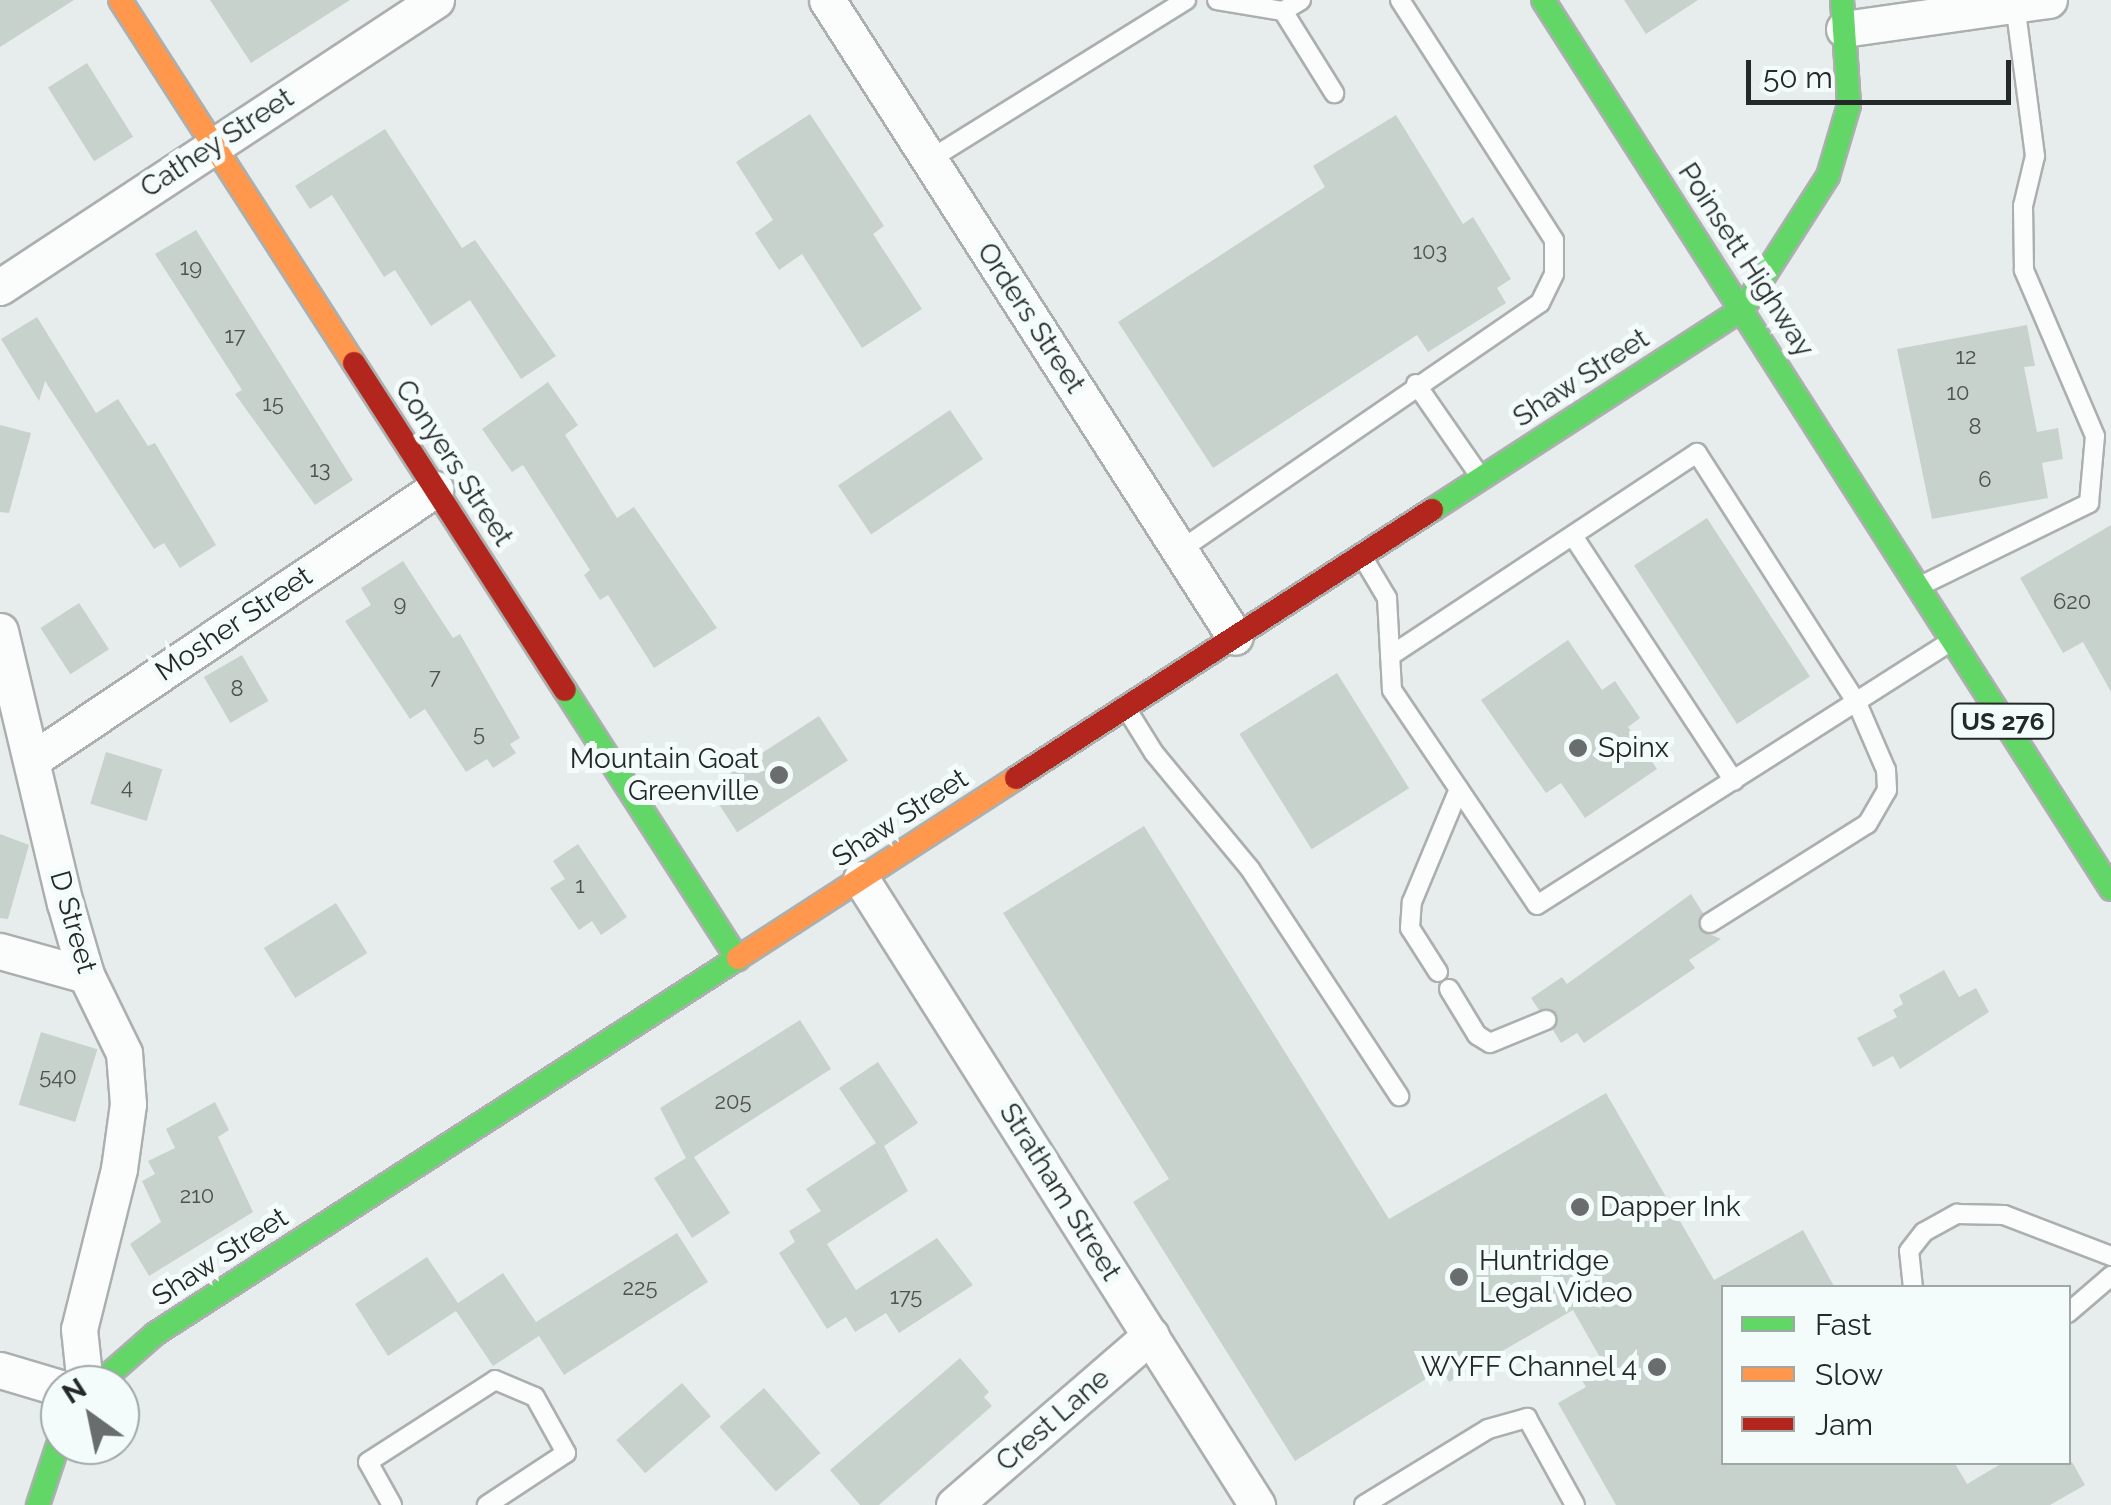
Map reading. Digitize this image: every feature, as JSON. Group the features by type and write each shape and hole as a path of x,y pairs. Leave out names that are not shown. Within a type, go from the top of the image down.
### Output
{"main road":[{"name":"Conyers Street","path":"120,0 738,958"},
{"name":"Poinsett Highway","path":"1543,0 1917,587"},
{"path":"1742,309 1789,246 1828,176 1849,105 1843,15"},
{"name":"Shaw Street","path":"119,1365 154,1334 1742,309"},
{"name":"US 276","path":"1917,587 2111,889"},
{"path":"38,1505 51,1465"}],"street":[{"name":"Cathey Street","path":"0,287 436,0"},
{"name":"Orders Street","path":"827,0 1235,637"},
{"path":"1843,15 2032,2"},
{"name":"Mosher Street","path":"32,760 435,489"},
{"name":"D Street","path":"0,631 86,974 119,1032 128,1104 115,1189 79,1329 83,1365"},
{"name":"Stratham Street","path":"860,879 1257,1505"},
{"path":"0,950 86,974"},
{"name":"Crest Lane","path":"954,1505 1151,1335"},
{"path":"0,1370 40,1382"}],"lane":[{"path":"930,160 1186,0"},
{"path":"1216,0 1283,11 1302,0"},
{"path":"1179,551 1416,384 1540,303 1554,274 1554,240 1400,0"},
{"path":"1917,587 2089,503 2094,436 2024,270 2023,206 2035,156 2032,2"},
{"path":"1283,11 1334,94"},
{"path":"1416,384 1481,478"},
{"path":"1390,656 1697,453 1857,703 1886,770 1882,806 1837,844 1710,923"},
{"path":"1573,536 1734,781"},
{"path":"1362,556 1387,598 1392,690 1537,905 1952,642"},
{"path":"1126,708 1154,752 1250,869 1398,1096"},
{"path":"1438,972 1410,928 1412,902 1459,789"},
{"path":"1449,989 1477,1035 1490,1044 1546,1020"},
{"path":"1912,1285 1906,1267 1909,1252 1924,1232 1957,1214 2004,1216 2111,1256"},
{"path":"2071,1310 2111,1276"},
{"path":"392,1505 368,1462 494,1380 535,1397 566,1453 487,1505"},
{"path":"1364,1505 1488,1429 1526,1418 1575,1505"}],"building":[{"path":"0,0 74,0 0,47"},
{"path":"210,0 350,0 251,63"},
{"path":"1624,0 1698,0 1646,34"},
{"path":"87,63 133,137 94,161 48,87"},
{"path":"810,114 884,226 873,234 922,309 862,348 802,254 779,270 755,233 773,220 736,162"},
{"path":"1396,115 1463,224 1473,217 1511,279 1497,288 1506,303 1428,352 1417,335 1213,468 1118,322 1325,187 1313,166"},
{"path":"385,129 462,248 475,240 556,356 521,379 470,300 431,326 395,270 384,277 332,195 310,209 295,186"},
{"path":"196,230 353,480 315,505 235,394 242,390 155,254"},
{"path":"37,317 96,413 118,399 148,446 155,443 216,545 180,568 164,543 154,549 45,381 39,401 1,339"},
{"path":"2027,325 2035,366 2024,367 2037,432 2058,428 2063,459 2042,463 2048,498 1932,519 1897,349"},
{"path":"548,382 578,425 565,435 617,518 634,507 717,628 654,668 608,595 600,600 584,575 590,570 523,465 512,472 482,429"},
{"path":"950,410 983,459 871,534 838,485"},
{"path":"0,425 31,433 9,513 0,512"},
{"name":"Spinx","path":"1707,518 1810,677 1737,724 1634,565"},
{"path":"2111,525 2111,692 2083,642 2063,653 2020,578"},
{"path":"403,561 453,638 460,634 520,738 510,744 516,753 493,768 487,759 466,772 425,709 410,719 345,621 371,605 361,588"},
{"path":"79,603 109,649 70,674 40,628"},
{"name":"Spinx","path":"1568,640 1602,690 1615,681 1640,718 1628,727 1657,769 1585,818 1561,783 1546,793 1481,700"},
{"path":"242,655 268,701 230,723 204,677"},
{"path":"1337,673 1409,788 1312,849 1239,734"},
{"name":"Mountain Goat Greenville","path":"819,716 848,760 737,832 708,788"},
{"path":"106,752 162,769 147,821 90,804"},
{"path":"1144,826 1389,1219 1606,1093 1714,1280 1803,1230 1833,1285 1721,1285 1721,1465 1956,1465 1967,1484 1999,1465 2072,1462 2085,1485 2050,1505 1616,1505 1558,1403 1586,1387 1578,1374 1602,1361 1573,1310 1449,1382 1442,1369 1295,1461 1133,1202 1169,1179 1003,913"},
{"path":"0,834 29,845 8,919 0,918"},
{"path":"578,844 627,917 601,935 592,921 579,930 550,888 565,879 553,861"},
{"path":"1691,894 1703,913 1700,930 1721,939 1689,960 1695,968 1584,1043 1577,1033 1561,1043 1553,1030 1557,1014 1539,1010 1531,998 1562,977 1567,984"},
{"path":"336,903 367,953 295,998 264,948"},
{"path":"1944,970 1959,997 1976,988 1989,1012 1900,1069 1893,1056 1873,1067 1857,1038 1897,1017 1893,1010 1903,1004 1899,995"},
{"path":"800,1020 831,1069 694,1157 730,1213 692,1238 654,1178 686,1158 660,1108"},
{"path":"41,1032 97,1049 75,1122 19,1105"},
{"path":"878,1062 918,1123 884,1146 908,1191 827,1244 856,1290 937,1238 973,1285 899,1333 886,1313 855,1332 846,1317 827,1329 779,1253 795,1242 789,1231 821,1211 806,1189 876,1143 839,1088"},
{"path":"215,1102 229,1130 218,1137 253,1212 149,1276 130,1244 161,1222 142,1181 155,1174 148,1161 175,1148 166,1129"},
{"path":"677,1233 708,1282 564,1375 539,1336 493,1366 456,1311 388,1356 355,1304 427,1257 458,1303 503,1273 536,1322"},
{"path":"960,1358 989,1392 984,1397 992,1406 879,1505 860,1505 830,1470"},
{"path":"682,1383 711,1416 645,1473 616,1440"},
{"path":"764,1388 820,1453 776,1492 719,1427"}],"traffic: fast":[{"path":"1543,0 2111,889"},
{"path":"1432,510 1743,309 1828,176 1849,105 1842,0"},
{"path":"565,690 738,959"},
{"path":"120,1365 155,1334 738,958"},
{"path":"38,1505 51,1465"}],"traffic: slow":[{"path":"120,0 354,363"},
{"path":"738,958 1016,778"}],"traffic: jam":[{"path":"354,363 565,690"},
{"path":"1016,778 1432,510"}],"place":[{"name":"Spinx","path":"1578,748"},
{"name":"Mountain Goat Greenville","path":"779,775"},
{"name":"Dapper Ink","path":"1580,1207"},
{"name":"Huntridge Legal Video","path":"1459,1277"},
{"name":"WYFF Channel 4","path":"1657,1367"}]}
